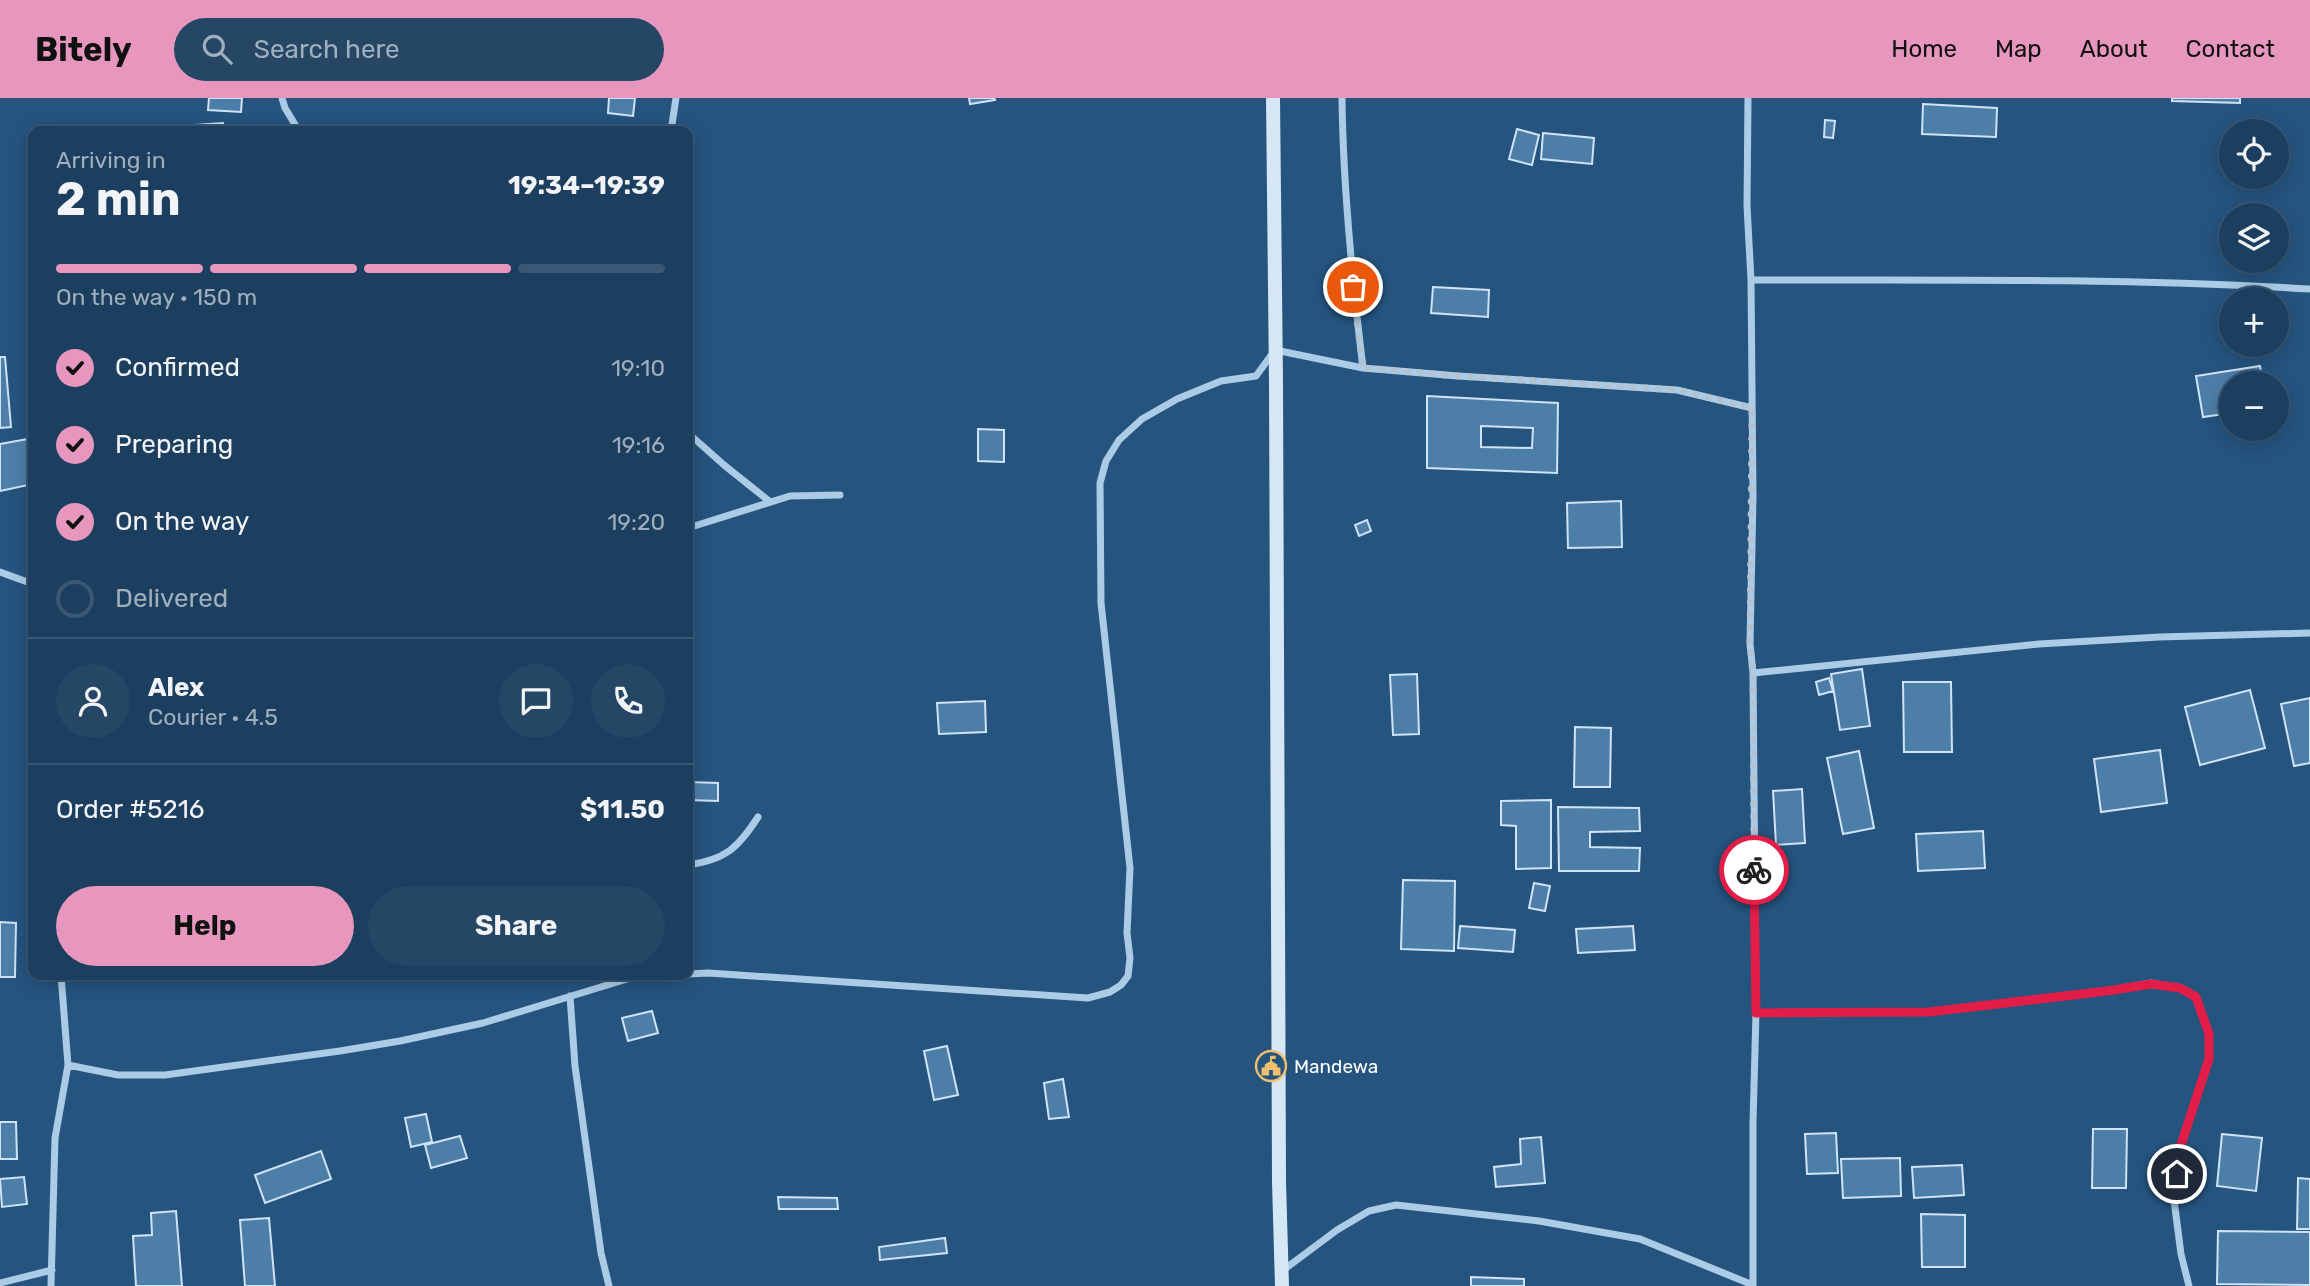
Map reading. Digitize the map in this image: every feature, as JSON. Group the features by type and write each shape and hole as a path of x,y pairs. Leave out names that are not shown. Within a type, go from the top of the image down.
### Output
{"main road":[{"path":"1273,98 1279,1182 1282,1279"}],"street":[{"path":"282,98 296,126"},
{"path":"672,126 676,98"},
{"path":"1342,98 1344,180 1363,368"},
{"path":"1282,1279 1337,1230 1368,1211 1396,1205 1539,1221 1640,1239 1753,1286 1756,1013 1753,673 1750,644 1752,408 1751,280 1747,206 1748,98"},
{"path":"290,117 290,126"},
{"path":"1751,280 1968,280 2238,285 2310,289"},
{"path":"693,974 1088,998 1110,992 1121,985 1128,976 1130,958 1127,933 1130,868 1101,603 1100,483 1106,461 1119,440 1142,419 1177,399 1221,381 1256,376 1275,349 1363,368 1677,390 1752,408"},
{"path":"693,438 769,501"},
{"path":"693,526 790,496 840,495"},
{"path":"0,572 28,582"},
{"path":"1753,673 2039,644 2159,637 2310,633"},
{"path":"693,864 722,857 737,847 758,817"},
{"path":"51,1286 55,1138 68,1065 61,980"},
{"path":"68,1065 118,1074 165,1075 244,1065 400,1041 483,1023 623,980"},
{"path":"1756,1013 1929,1012 2151,984 2180,988 2196,997 2209,1034 2209,1059 2180,1148 2174,1200 2181,1254 2189,1286"},
{"path":"570,996 575,1066 601,1253 609,1286"},
{"path":"0,1283 52,1270"}],"building":[{"path":"209,98 242,98 241,112 208,110"},
{"path":"609,98 635,98 633,116 608,113"},
{"path":"969,98 994,98 995,100 970,104"},
{"path":"2172,98 2240,98 2240,103 2172,101"},
{"path":"1923,104 1997,108 1996,137 1922,134"},
{"path":"1825,120 1835,121 1833,138 1824,137"},
{"path":"223,123 223,126 196,126"},
{"path":"1517,129 1539,135 1532,165 1509,159"},
{"path":"1543,133 1594,138 1592,164 1541,159"},
{"path":"1433,287 1489,290 1488,317 1431,313"},
{"path":"0,357 5,357 11,427 0,428"},
{"path":"2260,366 2261,371 2228,371"},
{"path":"2219,372 2219,415 2203,417 2196,376"},
{"path":"1427,396 1558,403 1557,473 1427,468","holes":["1481,426 1533,428 1532,448 1481,447"]},
{"path":"978,429 1004,430 1004,462 978,461"},
{"path":"28,439 28,485 0,491 0,444"},
{"path":"1621,501 1622,547 1568,548 1567,503"},
{"path":"1367,520 1371,531 1359,536 1355,525"},
{"path":"1862,669 1870,726 1840,730 1831,674"},
{"path":"1417,674 1419,734 1393,735 1390,675"},
{"path":"1829,678 1833,691 1819,695 1816,682"},
{"path":"1903,682 1951,682 1952,752 1904,752"},
{"path":"2250,690 2265,748 2200,765 2185,707"},
{"path":"2310,698 2310,763 2294,766 2281,704"},
{"path":"985,701 986,732 939,734 937,703"},
{"path":"1575,727 1611,728 1610,787 1574,787"},
{"path":"2160,750 2167,803 2101,812 2094,759"},
{"path":"1859,751 1874,828 1843,834 1827,758"},
{"path":"693,782 718,783 718,801 693,800"},
{"path":"1802,789 1805,843 1776,845 1773,791"},
{"path":"1551,800 1551,868 1516,869 1516,826 1501,825 1501,801"},
{"path":"1558,807 1639,808 1640,831 1590,832 1590,847 1640,848 1639,871 1559,871"},
{"path":"1983,831 1985,868 1918,871 1916,834"},
{"path":"1403,880 1455,881 1454,951 1401,949"},
{"path":"1534,883 1550,886 1545,911 1529,908"},
{"path":"0,922 16,923 15,977 0,977"},
{"path":"1460,926 1515,930 1513,952 1458,948"},
{"path":"1633,926 1635,950 1578,953 1576,929"},
{"path":"652,1011 658,1033 628,1041 622,1018"},
{"path":"947,1046 958,1095 934,1100 924,1051"},
{"path":"1063,1079 1069,1117 1049,1119 1044,1083"},
{"path":"426,1114 432,1142 411,1147 405,1118"},
{"path":"0,1122 16,1122 17,1159 0,1159"},
{"path":"2093,1129 2127,1129 2126,1188 2092,1188"},
{"path":"1836,1133 1838,1173 1807,1174 1805,1134"},
{"path":"2222,1134 2262,1138 2256,1191 2217,1186"},
{"path":"460,1136 467,1158 431,1168 425,1145"},
{"path":"1541,1137 1545,1183 1496,1187 1494,1167 1521,1164 1520,1139"},
{"path":"321,1151 331,1179 265,1203 255,1175"},
{"path":"1900,1158 1901,1196 1843,1198 1841,1159"},
{"path":"1962,1165 1964,1195 1914,1198 1912,1167"},
{"path":"24,1177 27,1204 2,1207 0,1179"},
{"path":"2298,1178 2310,1179 2310,1229 2297,1229"},
{"path":"778,1197 837,1198 838,1209 779,1209"},
{"path":"176,1211 182,1286 136,1286 133,1236 152,1235 151,1213"},
{"path":"1921,1214 1965,1215 1965,1267 1922,1267"},
{"path":"269,1218 275,1286 245,1286 240,1220"},
{"path":"2218,1231 2310,1232 2310,1285 2217,1284"},
{"path":"945,1238 947,1253 880,1260 879,1247"},
{"path":"1471,1277 1524,1279 1524,1286 1471,1286"}],"way so far":[{"path":"1353,287 1363,368 1677,390 1752,408 1750,644 1753,673 1754,870"}],"place":[{"name":"Mandewa","path":"1271,1066"}],"route":[{"path":"1754,870 1756,1013 1929,1012 2151,984 2180,988 2196,997 2209,1034 2209,1059 2180,1148 2177,1174"}]}
